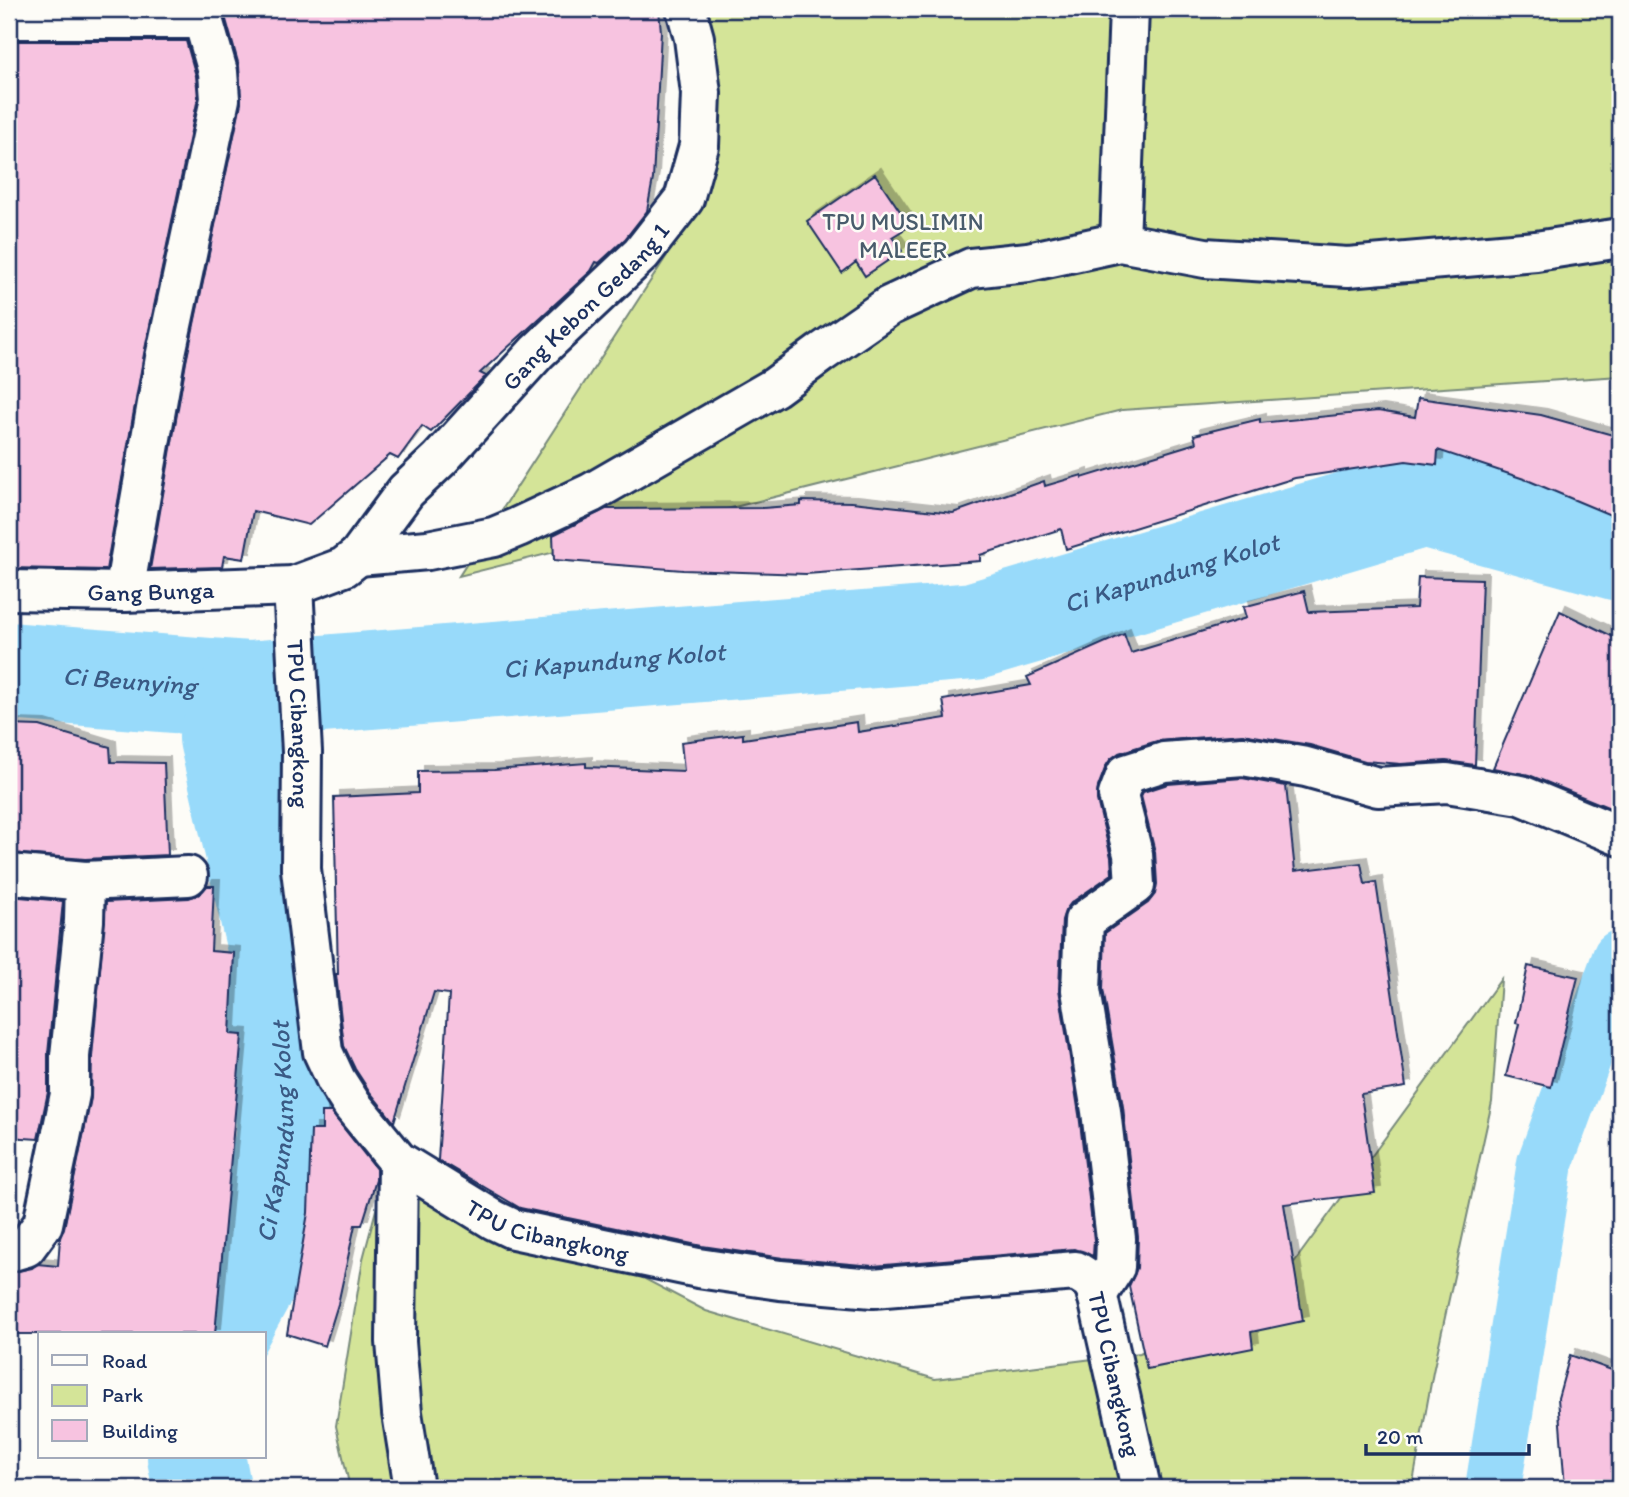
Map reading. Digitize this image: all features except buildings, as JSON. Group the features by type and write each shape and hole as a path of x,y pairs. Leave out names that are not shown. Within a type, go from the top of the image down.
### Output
{"street":[{"name":"Gang Kebon Gedang 1","path":"358,556 406,491 440,459 537,352 641,254 684,199 699,146 701,93 694,38 686,9"},
{"path":"1120,242 1129,9"},
{"path":"9,19 201,14 218,72 220,99 165,358 124,592"},
{"path":"358,556 428,551 494,537 591,493 775,387 889,306 971,268 1028,262 1120,242 1205,258 1348,267 1536,251 1620,238"},
{"name":"Gang Bunga","path":"9,590 294,596 358,556"},
{"name":"TPU Cibangkong","path":"294,596 302,752 301,869 323,1052 352,1105 398,1161 513,1229 698,1268 780,1280 873,1288 1073,1270 1083,1274 1090,1280 1097,1295 1141,1488"},
{"path":"1097,1295 1115,1268 1116,1239 1101,1111 1081,990 1084,921 1136,885 1133,854 1118,795 1126,774 1164,762 1243,756 1306,767 1378,787 1447,783 1521,795 1620,836"},
{"path":"9,874 85,881 188,876"},
{"path":"9,1252 26,1247 43,1224 70,1094 70,1056 84,921 85,881"},
{"path":"398,1161 396,1342 402,1413 414,1488"}],"green space":[{"name":"TPU MUSLIMIN MALEER","path":"682,9 1620,9 1620,376 1122,410 459,576 677,240"},
{"path":"1501,979 1492,1102 1433,1372 1412,1488 350,1488 336,1426 363,1259 383,1183 481,1193 706,1311 935,1379 1140,1353 1287,1272"}],"waterway":[{"name":"Ci Kapundung Kolot","path":"9,671 249,690 974,631 1424,498 1620,552"},
{"name":"Ci Kapundung Kolot","path":"219,1332 263,1251 285,1132 276,947 228,738 249,690"},
{"path":"1493,1488 1545,1163 1620,958"},
{"name":"Ci Kapundung Kolot","path":"196,1458 202,1488"}],"water label":[{"name":"Ci Beunying","path":"129,681"}]}
